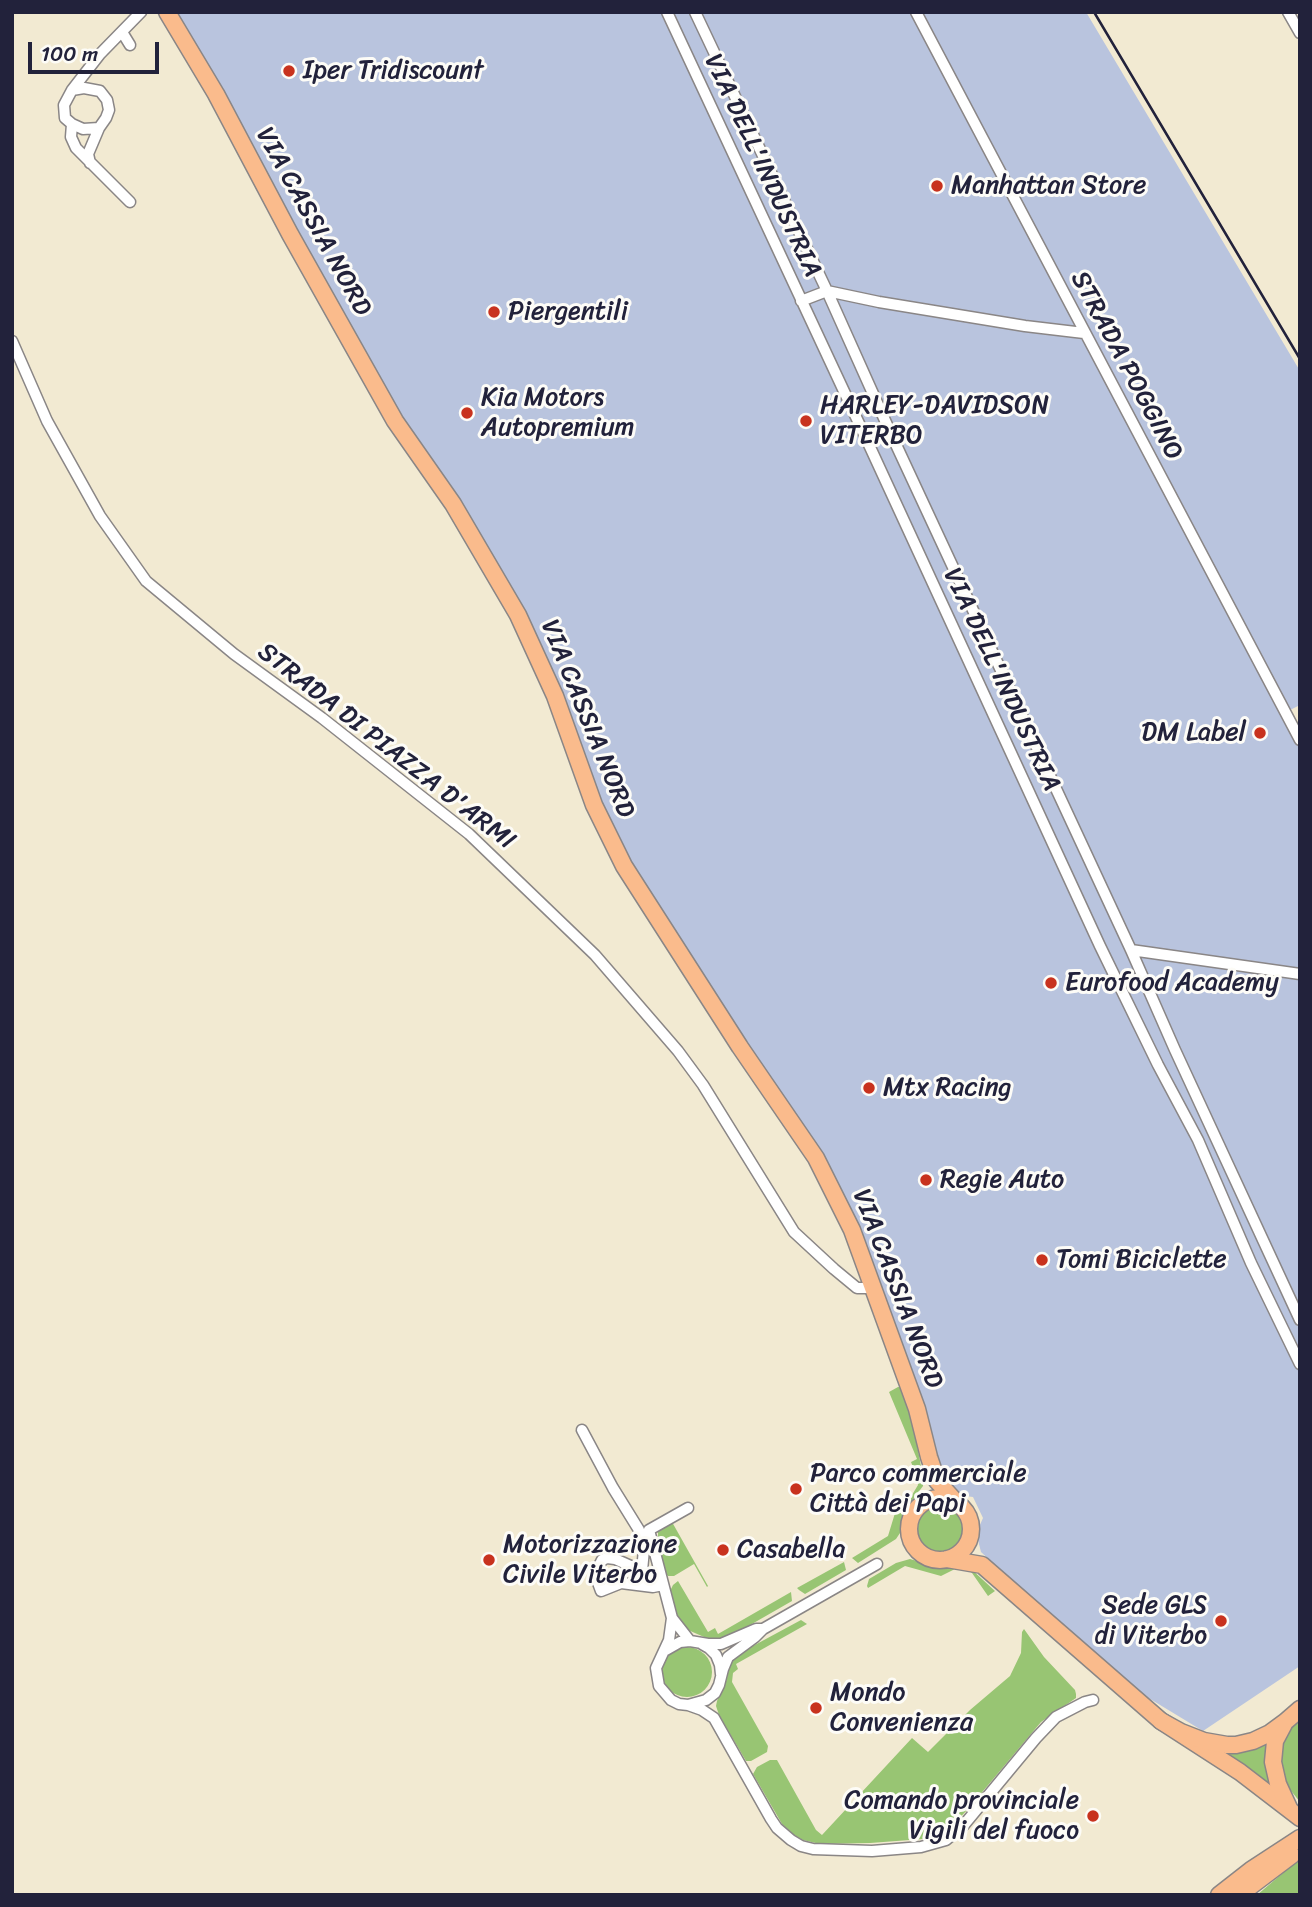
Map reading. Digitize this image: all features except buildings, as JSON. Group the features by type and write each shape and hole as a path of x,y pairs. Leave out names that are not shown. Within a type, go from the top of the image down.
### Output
{"main road":[{"name":"VIA CASSIA NORD","path":"167,12 216,94 290,234 395,421 453,504 518,615 555,696 594,805 624,866 726,1026 816,1158 852,1230 918,1409 937,1481 956,1502"},
{"name":"VIA CASSIA NORD","path":"920,1506 925,1491 929,1457"},
{"path":"982,1565 969,1517 956,1502 944,1498 931,1499 915,1510 909,1528 912,1541 925,1555 982,1565 1161,1721 1240,1772 1295,1814"},
{"path":"947,1559 964,1548 971,1530"},
{"path":"1161,1721 1192,1737 1227,1745 1253,1741 1286,1722 1300,1709"},
{"path":"1286,1722 1275,1741 1273,1762 1276,1777 1295,1814"},
{"path":"1239,1895 1292,1851 1300,1838"},
{"path":"1219,1895 1251,1870 1292,1851"}],"street":[{"path":"99,128 83,129 72,124 65,118 64,106 72,90 100,54 141,12"},
{"name":"VIA DELL'INDUSTRIA","path":"667,12 1095,934 1158,1065 1198,1140 1251,1263 1300,1364"},
{"name":"VIA DELL'INDUSTRIA","path":"695,12 827,291 992,655 1131,950 1300,1320"},
{"name":"STRADA POGGINO","path":"916,12 1300,740"},
{"path":"1288,12 1300,33"},
{"path":"122,32 130,45"},
{"path":"72,90 84,88 100,91 107,100 109,110 88,154 90,163"},
{"path":"72,124 71,137 76,148 130,202"},
{"path":"801,301 827,291 1025,326 1084,333"},
{"name":"STRADA DI PIAZZA D'ARMI","path":"12,341 47,422 100,516 146,581 234,654 322,718 469,834 595,955 678,1051 703,1085 794,1232 857,1288 873,1288"},
{"path":"1131,950 1300,974"},
{"path":"582,1430 639,1530 643,1549 642,1571"},
{"path":"688,1508 649,1530 672,1618 671,1634 656,1668 659,1686 664,1694 671,1700 702,1710 714,1718"},
{"path":"611,1558 642,1571 663,1585 653,1587 621,1583 601,1591 597,1580 598,1568 602,1560 611,1558"},
{"path":"877,1564 763,1629 728,1657 715,1693 714,1718 771,1819 790,1840 813,1849 872,1851 921,1847 946,1840 963,1826 1055,1717 1093,1700"},
{"path":"672,1618 695,1642 709,1648 716,1655 721,1675"},
{"path":"664,1651 680,1642 721,1644 756,1629 763,1629"},
{"path":"688,1705 698,1704 715,1693"}],"shaded area":[{"path":"175,12 1086,12 1300,371 1300,705 1290,710 1300,728 1300,1666 1203,1731 1137,1691 981,1552 978,1540 983,1518 973,1497 953,1490 940,1471 929,1421 858,1228 623,855 590,784 554,680 402,423"}],"green space":[{"path":"903,1387 913,1423 923,1486 905,1510 896,1539 858,1563 852,1558 888,1536 899,1500 912,1495 918,1485 911,1462 917,1459 889,1392"},
{"path":"941,1502 951,1504 959,1510 965,1518 965,1538 959,1546 951,1552 941,1554 931,1552 923,1546 917,1538 915,1528 917,1518 923,1510 931,1504"},
{"path":"672,1522 707,1587 694,1564 674,1576 668,1576 664,1572 658,1550 658,1532"},
{"path":"910,1559 934,1566 970,1568 995,1591 988,1596 968,1569 957,1568 941,1576 905,1566 868,1588 869,1579 896,1563"},
{"path":"844,1562 846,1570 805,1594 797,1588"},
{"path":"678,1581 708,1632 715,1628 718,1634 791,1592 792,1601 724,1640 711,1640 688,1630 677,1618 670,1591"},
{"path":"801,1620 807,1624 736,1664 738,1669 733,1673 732,1682 768,1746 767,1752 746,1761 716,1706 727,1679 728,1663 740,1653"},
{"path":"1024,1629 1044,1657 1075,1690 1076,1698 1041,1722 953,1825 938,1835 923,1839 820,1844 803,1840 782,1824 753,1774 757,1767 770,1760 777,1760 816,1830 822,1835 912,1738 928,1752 970,1710 1010,1676 1021,1653"},
{"path":"677,1648 697,1648 711,1662 711,1682 697,1696 677,1696 663,1682 663,1662"},
{"path":"1300,1716 1300,1802 1284,1782 1280,1768 1283,1737"},
{"path":"1271,1736 1276,1788 1210,1745"},
{"path":"1300,1859 1300,1895 1257,1895 1297,1861"}],"railway":[{"path":"1094,12 1300,359"}],"place":[{"name":"Iper Tridiscount","path":"289,71"},
{"name":"Manhattan Store","path":"937,186"},
{"name":"Piergentili","path":"494,312"},
{"name":"Kia Motors Autopremium","path":"467,413"},
{"name":"HARLEY-DAVIDSON VITERBO","path":"806,421"},
{"name":"DM Label","path":"1260,733"},
{"name":"Eurofood Academy","path":"1051,983"},
{"name":"Mtx Racing","path":"869,1088"},
{"name":"Regie Auto","path":"926,1180"},
{"name":"Tomi Biciclette","path":"1042,1260"},
{"name":"Parco commerciale Città dei Papi","path":"796,1489"},
{"name":"Casabella","path":"723,1550"},
{"name":"Motorizzazione Civile Viterbo","path":"489,1560"},
{"name":"Sede GLS di Viterbo","path":"1221,1621"},
{"name":"Mondo Convenienza","path":"816,1708"},
{"name":"Comando provinciale Vigili del fuoco","path":"1093,1816"}]}
